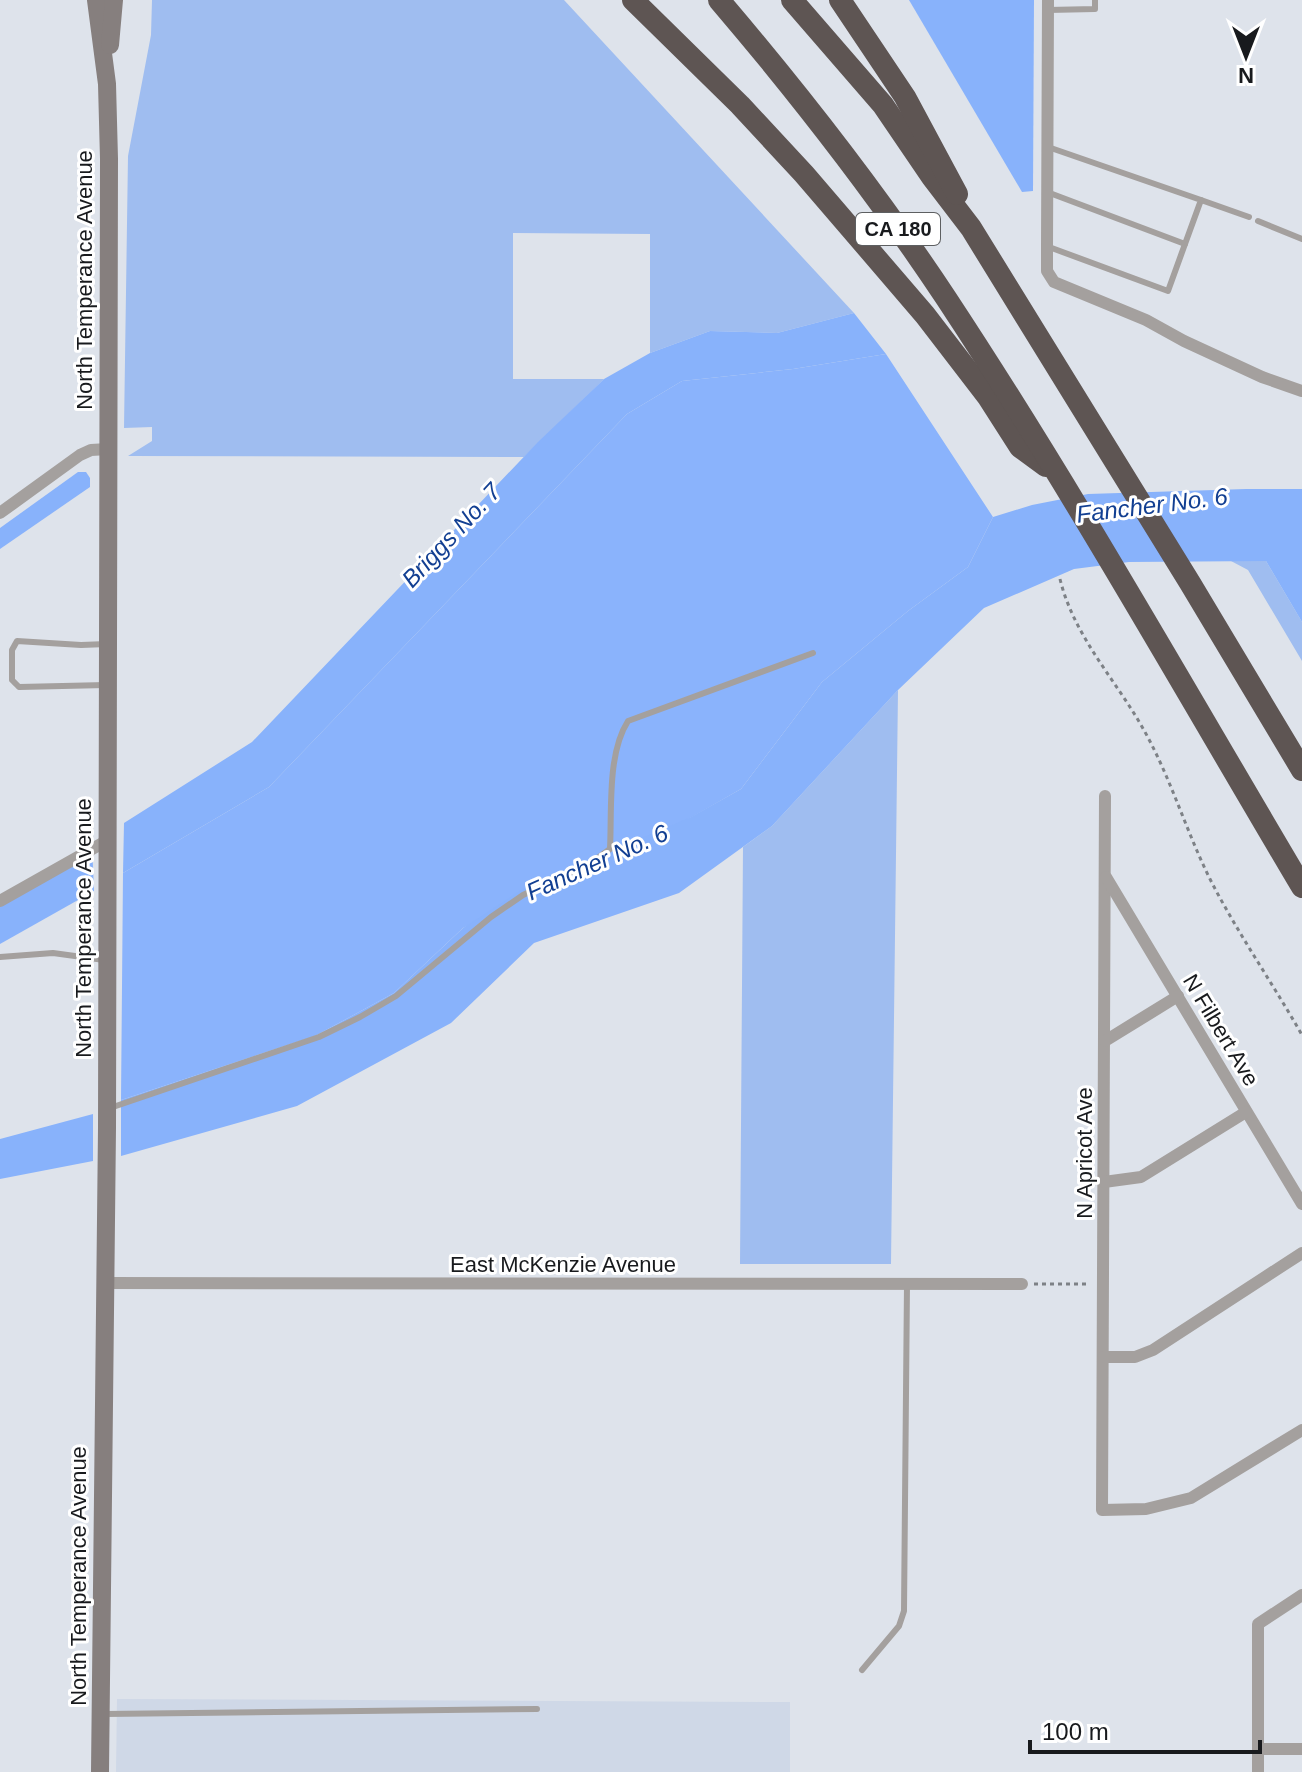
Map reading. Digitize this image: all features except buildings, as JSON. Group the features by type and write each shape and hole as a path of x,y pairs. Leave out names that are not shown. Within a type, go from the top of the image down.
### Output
{"highway":[{"path":"633,0 740,105 804,174 925,315 988,397 1020,447 1057,474"},
{"name":"CA 180","path":"719,0 823,127 945,297 1057,474 1302,887"},
{"name":"CA 180","path":"792,0 883,105 971,228 1302,770"},
{"path":"840,0 905,97 950,179 971,228"}],"main road":[{"name":"North Temperance Avenue","path":"96,0 107,84"},
{"name":"North Temperance Avenue","path":"100,1772 107,1152 107,84 114,0"}],"street":[{"path":"1048,5 1047,271 1054,282 1146,320 1262,377 1302,391"},
{"path":"0,513 80,455 91,450 108,449"},
{"name":"N Apricot Ave","path":"1105,796 1102,1510 1146,1509 1191,1498 1302,1430"},
{"path":"0,901 108,840"},
{"name":"N Filbert Ave","path":"1106,877 1302,1204"},
{"path":"1105,1041 1178,996"},
{"path":"1104,1182 1141,1177 1246,1112"},
{"path":"1103,1357 1135,1357 1153,1350 1302,1253"},
{"name":"East McKenzie Avenue","path":"104,1283 1022,1284"},
{"path":"1258,1772 1258,1624 1302,1595"},
{"path":"1258,1749 1302,1749"}],"lane":[{"path":"1048,5 1095,9 1095,0"},
{"path":"1047,147 1249,217"},
{"path":"1047,192 1185,244"},
{"path":"1047,246 1168,291 1201,200"},
{"path":"1258,221 1302,239"},
{"path":"107,644 17,641 12,650 12,680 19,687 107,685"},
{"path":"107,1109 319,1037 396,996 523,895 591,863 610,849 615,754 618,736 628,721 813,653"},
{"path":"0,957 53,953 107,960"},
{"path":"862,1670 899,1626 904,1611 907,1284"},
{"path":"101,1714 537,1709"}],"path":[{"path":"1060,579 1075,623 1132,708 1156,752 1187,831 1214,886 1302,1035"},
{"path":"1022,1284 1087,1284"}],"shaded area":[{"path":"152,0 564,0 854,313 777,333 710,331 650,353 650,234 513,233 513,379 604,379 524,457 128,456 152,441 152,427 124,428 128,156 151,35"},
{"path":"886,354 993,517 968,567 908,611 822,682 741,789 692,817 463,928 394,993 315,1036 121,1100 123,873 269,787 627,414 682,381 793,369"},
{"path":"1231,561 1266,561 1302,622 1302,661 1248,570"},
{"path":"898,690 891,1264 740,1264 743,847 772,826"},
{"path":"117,1699 790,1702 790,1772 116,1772"}],"water":[{"path":"909,0 1034,0 1033,191 1022,192"},
{"name":"Briggs No. 7","path":"854,313 886,354 793,369 682,381 627,414 269,787 123,873 124,823 252,742 538,442 604,379 650,353 710,331 777,333"},
{"path":"78,472 86,472 90,487 0,549 0,528"},
{"name":"Fancher No. 6","path":"1302,489 1302,622 1266,561 1129,562 1074,569 984,608 898,690 772,826 679,893 534,943 451,1023 297,1106 121,1156 121,1100 315,1036 394,993 463,928 527,886 691,817 741,789 822,682 908,611 968,567 993,517 1032,505 1088,494"},
{"path":"92,845 94,891 0,944 0,899"},
{"path":"93,1114 93,1161 0,1179 0,1139"}]}
